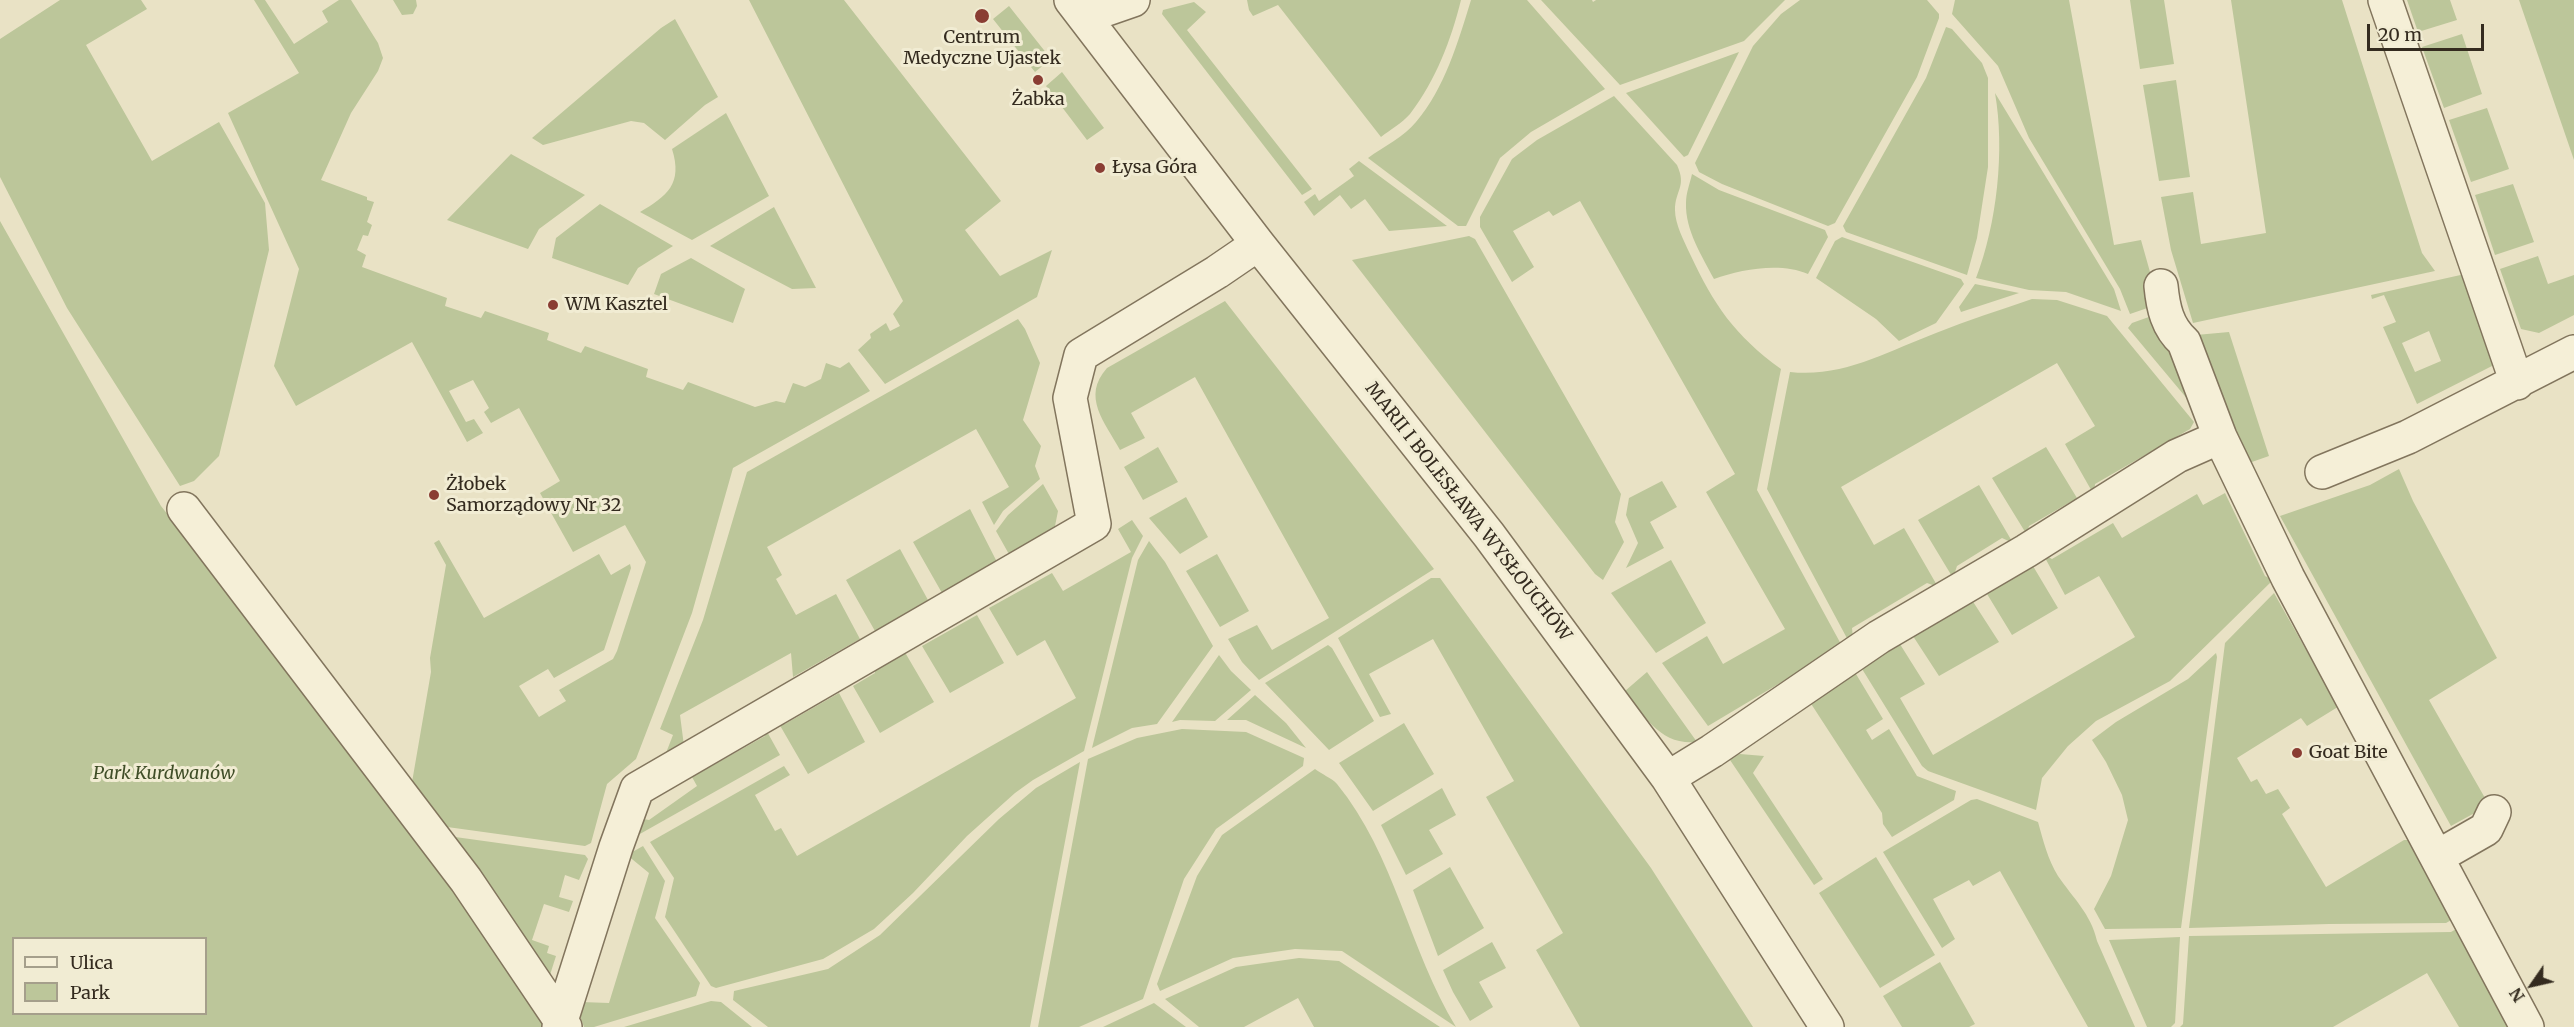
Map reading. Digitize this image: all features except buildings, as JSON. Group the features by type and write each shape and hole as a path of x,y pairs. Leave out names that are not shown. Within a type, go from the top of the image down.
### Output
{"street":[{"name":"MARII I BOLESŁAWA WYSŁOUCHÓW","path":"1133,0 1077,8 1258,244 1489,535 1668,778 1827,1027"},
{"path":"2385,0 2517,382"},
{"path":"562,1025 616,847 637,789 1094,524 1070,398 1081,355 1217,272 1258,244"},
{"path":"2161,286 2164,310 2175,334 2184,342 2220,437 2288,578 2527,1027"},
{"path":"2322,472 2408,437 2574,352"},
{"path":"1668,778 1721,745 1879,638 2026,551 2177,456 2220,437"},
{"path":"184,509 466,880 562,1025"},
{"path":"2437,857 2486,829 2494,812"}],"green space":[{"path":"60,0 141,0 147,9 86,45 152,161 219,122 265,203 269,250 219,456 194,481 180,486 67,308 0,177 0,39"},
{"path":"254,0 265,0 294,44 328,22 322,11 339,0 351,0 378,43 383,58 378,71 351,113 321,180 367,197 367,200 374,202 367,222 372,225 368,236 363,235 357,250 366,255 362,267 447,298 445,306 481,318 485,311 549,333 547,340 581,353 585,346 648,369 646,377 683,390 688,382 755,407 776,401 785,403 793,383 805,387 821,379 826,363 840,368 849,362 870,391 733,468 692,613 636,759 607,784 591,843 585,846 440,826 411,788 446,565 434,543 439,540 484,618 599,554 611,575 630,564 631,568 604,650 554,678 548,669 519,686 539,717 566,701 559,690 613,659 646,562 625,525 573,552 540,493 560,481 519,408 491,423 484,412 489,408 473,380 449,391 466,422 474,419 483,433 467,442 412,342 296,406 274,366 299,269 228,113 299,73"},
{"path":"393,0 416,0 417,6 413,14 402,15"},
{"path":"749,0 844,0 1001,201 965,230 1000,276 1052,250 1037,297 885,384 858,350 871,338 870,334 886,323 890,331 900,326 893,314 903,301"},
{"path":"1247,0 1461,0 1447,45 1428,87 1410,114 1381,137 1278,5 1253,16"},
{"path":"1471,0 1527,0 1605,89 1531,132 1500,158 1466,226 1458,226 1368,158 1406,132 1426,109 1450,64"},
{"path":"1541,0 1592,0 1593,2 1596,0 1785,0 1744,41 1620,85"},
{"path":"1800,0 1927,0 1939,14 1917,77 1835,223 1828,226 1722,184 1699,172 1695,163 1753,46 1781,14"},
{"path":"1955,0 2069,0 2114,245 2141,240 2159,304 2130,314 2120,289 2029,138 1998,66 1952,14"},
{"path":"2130,0 2164,0 2174,64 2140,69"},
{"path":"2231,0 2342,0 2422,253 2435,271 2193,323 2171,250 2161,197 2193,192 2201,244 2266,233"},
{"path":"2407,0 2450,0 2457,20 2418,32"},
{"path":"2519,0 2574,0 2574,160"},
{"path":"1194,2 1206,12 1187,30 1312,189 1302,195 1162,14 1163,10"},
{"path":"1009,6 1051,59 1035,72 993,19"},
{"path":"675,19 718,97 705,105 665,140 644,123 631,121 543,145 532,138 661,28"},
{"path":"1946,27 1952,29 1982,63 1988,78 1988,167 1977,238 1967,275 1846,232 1843,226 1926,78"},
{"path":"2462,34 2482,94 2444,108 2422,47"},
{"path":"1739,52 1688,155 1684,157 1626,93"},
{"path":"1062,72 1104,128 1087,140 1046,86"},
{"path":"2176,80 2190,177 2159,181 2143,85"},
{"path":"1995,93 2114,289 2121,311 2066,292 2029,290 1976,278 1989,234 1997,187 1999,138"},
{"path":"1614,96 1677,165 1681,184 1675,203 1676,221 1699,272 1717,304 1750,344 1781,369 1757,490 1842,646 1708,726 1662,663 1707,636 1723,664 1785,629 1706,492 1735,474 1580,201 1553,216 1549,211 1513,231 1534,267 1512,282 1480,227 1480,217 1512,159 1537,140"},
{"path":"2487,108 2509,169 2471,182 2449,120"},
{"path":"726,113 769,196 692,240 640,212 658,200 670,188 675,171 672,149"},
{"path":"511,154 585,195 539,229 528,249 447,220"},
{"path":"1359,161 1447,226 1389,231 1365,199 1351,209 1340,195 1314,216 1304,202 1315,194 1319,201 1354,176 1349,169"},
{"path":"1692,174 1719,190 1825,230 1828,237 1808,274 1786,268 1761,268 1736,272 1714,279 1688,223 1686,199"},
{"path":"2513,184 2534,242 2495,255 2475,195"},
{"path":"600,204 673,246 638,268 628,285 552,258 556,238"},
{"path":"774,207 816,288 792,289 710,246"},
{"name":"Park Kurdwanów","path":"0,221 161,506 439,859 554,1027 0,1027"},
{"path":"1469,236 1475,239 1621,494 1615,522 1624,542 1603,580 1595,574 1352,260"},
{"path":"1842,237 1961,279 1964,284 1936,323 1899,341 1876,319 1816,278 1835,241"},
{"path":"2538,256 2548,284 2574,275 2574,315 2539,333 2521,329 2500,269"},
{"path":"691,258 745,289 733,323 654,294 661,274"},
{"path":"2465,274 2492,357 2492,366 2417,404 2383,327 2396,322 2384,295 2372,299 2371,295","holes":["2429,331 2441,361 2415,372 2402,343"]},
{"path":"1975,284 2019,293 1961,312 1959,307"},
{"path":"2032,299 2057,300 2107,316 2194,422 2190,429 2095,484 2094,495 2065,444 2095,426 2057,363 1841,487 1874,545 1904,528 1938,587 1927,583 1852,628 1853,639 1849,642 1767,489 1790,372 1828,371 1865,362 1960,324"},
{"path":"1225,301 1434,569 1259,680 1242,662 1228,639 1257,625 1272,650 1329,618 1195,377 1131,413 1145,438 1120,450 1102,419 1096,399 1099,379 1107,368"},
{"path":"2160,313 2194,407 2128,328 2132,323"},
{"path":"1018,319 1040,363 1023,420 1041,446 1035,466 1040,479 1003,511 994,525 982,502 1009,487 976,429 767,547 782,575 776,579 796,615 836,594 860,639 793,677 791,653 680,715 684,746 664,758 673,735 660,729 703,620 747,472"},
{"path":"2229,332 2269,456 2249,463 2196,335"},
{"path":"1158,447 1178,482 1143,500 1124,467"},
{"path":"2046,447 2080,503 2072,501 2029,526 2027,535 1992,478"},
{"path":"2399,469 2413,501 2497,658 2429,700 2489,805 2451,826 2280,516 2370,485"},
{"path":"1662,481 1677,507 1650,522 1664,548 1626,568 1638,543 1626,515 1629,498"},
{"path":"1043,484 1058,511 1054,531 1010,556 996,531 1008,515"},
{"path":"1979,485 2013,543 2002,538 1957,566 1953,578 1918,520"},
{"path":"2225,493 2265,576 2273,580 2170,681 2096,721 2068,746 2042,778 2036,810 1928,771 1922,766 1859,664 1898,641 1925,684 1900,698 1933,755 2135,637 2099,576 2065,595 2043,554 2052,559 2113,523 2122,538 2197,494 2203,505"},
{"path":"1186,497 1208,537 1180,554 1149,518"},
{"path":"970,509 997,562 942,593 913,542"},
{"path":"1132,520 1143,536 1132,558 1084,751 1015,793 967,836 913,893 874,929 823,959 716,988 711,986 665,917 674,878 650,842 784,766 790,775 755,795 775,831 781,828 797,856 1076,698 1045,640 1017,656 989,608 1052,573 1063,591 1131,552 1118,529"},
{"path":"1149,541 1165,562 1213,646 1157,724 1132,728 1092,748 1138,560"},
{"path":"900,549 928,600 875,631 846,580"},
{"path":"1217,554 1249,611 1220,627 1186,571"},
{"path":"1671,560 1706,623 1656,653 1611,593"},
{"path":"2030,561 2058,608 2012,635 1984,589"},
{"path":"1431,578 1440,578 1651,868 1753,1027 1580,1027 1536,950 1563,933 1486,797 1514,781 1433,639 1369,674 1391,714 1380,717 1338,638"},
{"path":"2274,593 2336,703 2341,705 2307,726 2301,718 2237,758 2251,782 2257,779 2266,794 2278,789 2290,808 2282,814 2326,887 2404,840 2413,840 2455,918 2446,923 2189,928 2225,643"},
{"path":"1970,597 1999,642 1939,676 1911,633"},
{"path":"977,615 1004,663 950,693 922,646"},
{"path":"1328,645 1332,648 1374,721 1329,750 1265,683"},
{"path":"903,649 934,702 880,733 853,686 875,673 874,666"},
{"path":"2216,653 2181,928 2105,929 2094,909 2111,876 2128,820 2122,795 2092,740 2116,722 2188,679"},
{"path":"1219,655 1231,671 1251,690 1215,721 1180,720 1172,722"},
{"path":"1853,669 1883,719 1866,730 1872,740 1889,729 1917,776 1956,791 1954,800 1892,837 1883,824 1882,813 1806,696"},
{"path":"1647,672 1697,742 1684,742 1663,734 1647,719 1625,691"},
{"path":"839,693 865,742 808,774 778,722 785,724"},
{"path":"1255,695 1286,723 1306,748 1246,720 1227,720"},
{"path":"1404,723 1434,774 1373,811 1339,763"},
{"path":"765,728 780,755 631,839 638,818 649,820 697,786 692,777 765,736"},
{"path":"1182,729 1246,732 1304,758 1303,766 1216,829 1184,879 1143,999 1079,1027 1038,1027 1088,759 1137,738"},
{"path":"1740,754 1764,756 1753,773 1823,879 1814,885 1728,757"},
{"path":"1080,762 1030,1027 768,1027 733,1000 734,991 828,969 880,935 999,819 1036,788"},
{"path":"1315,769 1337,784 1357,812 1373,841 1388,872 1426,967 1456,1027 1342,951 1295,949 1233,958 1160,991 1157,984 1197,876 1222,835"},
{"path":"1442,788 1456,815 1429,830 1443,854 1406,875 1381,825"},
{"path":"1977,799 2038,822 2051,863 2090,923 2135,1027 2088,1027 2000,871 1973,886 1969,880 1933,899 1955,939 1942,948 1883,852 1971,800"},
{"path":"448,836 585,855 588,859 579,880 565,875 559,897 573,901 569,912 544,904 532,940 549,946 547,953 556,956 549,978"},
{"path":"643,846 665,881 655,918 700,983 696,996 594,1027 584,1027 578,1011 581,1002 609,1003 649,873 627,855"},
{"path":"1876,857 1935,955 1880,988 1819,893"},
{"path":"1450,867 1484,928 1438,956 1413,890"},
{"path":"2458,928 2515,1027 2459,1027 2427,973 2333,1027 2180,1027 2183,1024 2189,936 2451,932"},
{"path":"2180,937 2175,1023 2171,1027 2147,1027 2109,940"},
{"path":"1492,942 1506,968 1479,982 1493,1007 1470,1021 1443,970"},
{"path":"1299,958 1339,961 1440,1027 1314,1027 1298,998 1244,1027 1199,1027 1165,999 1236,967"},
{"path":"1940,962 1975,1024 1969,1027 1902,1027 1883,996"},
{"path":"711,1001 721,1002 752,1027 624,1027"},
{"path":"1154,1003 1186,1027 1103,1027"}],"place":[{"name":"Centrum Medyczne Ujastek","path":"982,16"},
{"name":"Żabka","path":"1038,80"},
{"name":"Łysa Góra","path":"1100,168"},
{"name":"WM Kasztel","path":"553,305"},
{"name":"Żłobek Samorządowy Nr 32","path":"434,495"},
{"name":"Goat Bite","path":"2297,753"}]}
